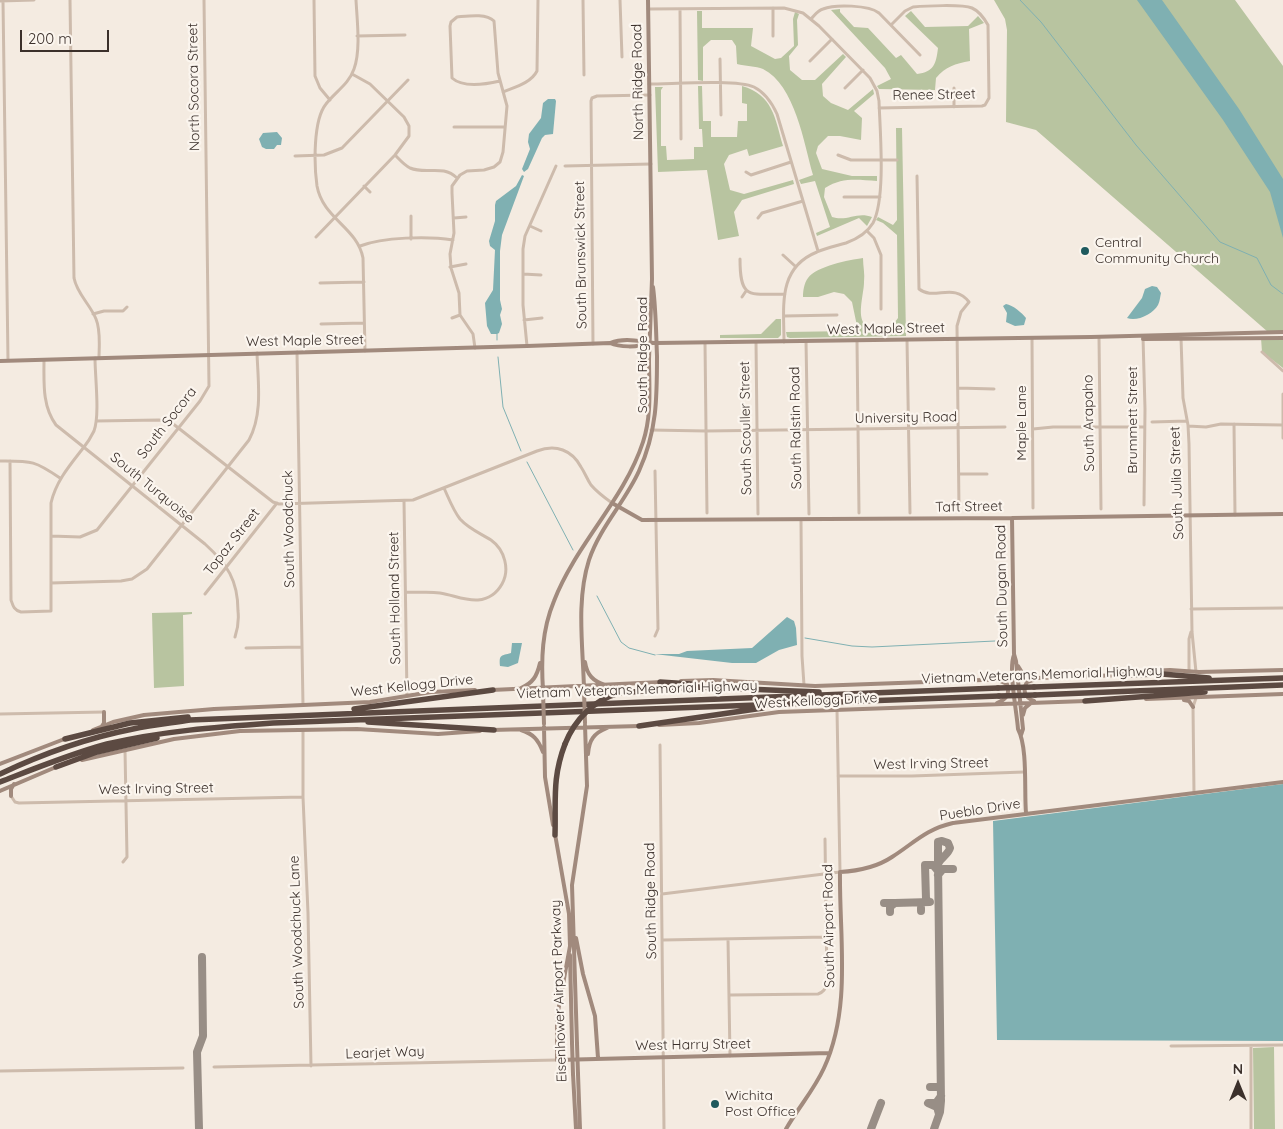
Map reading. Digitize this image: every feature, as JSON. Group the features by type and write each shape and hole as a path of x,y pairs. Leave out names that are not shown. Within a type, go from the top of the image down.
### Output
{"highway":[{"path":"1120,675 1200,676 1221,680"},
{"name":"Vietnam Veterans Memorial Highway","path":"0,774 53,752 114,734 190,720 1283,678"},
{"path":"660,682 856,694"},
{"name":"Vietnam Veterans Memorial Highway","path":"0,782 47,762 106,744 161,733 216,727 341,720 1283,685"},
{"path":"556,835 554,795 556,775 565,744 577,722 587,710 619,693 689,687 720,687"},
{"path":"1085,701 1210,691 1217,688"},
{"path":"308,715 493,690"},
{"path":"639,726 787,704"},
{"path":"65,739 130,723 184,717 222,718"},
{"path":"341,720 494,730"},
{"path":"56,767 97,752 162,736 216,727"}],"main road":[{"name":"North Ridge Road","path":"648,0 651,187"},
{"name":"South Ridge Road","path":"647,429 649,408 648,343 652,280 651,187"},
{"name":"South Ridge Road","path":"652,280 657,313 656,407 652,430"},
{"name":"West Maple Street","path":"1181,337 1283,332"},
{"name":"West Maple Street","path":"0,361 610,343 616,346 643,345 648,343 1099,337 1283,338"},
{"name":"Eisenhower Airport Parkway","path":"578,1129 570,914 547,788 544,759 542,654 544,636 554,600 571,567 632,471 647,429"},
{"name":"Eisenhower Airport Parkway","path":"575,1044 572,885 586,796 582,646 582,600 585,574 595,546 640,470 650,443 652,430"},
{"name":"Taft Street","path":"612,503 640,520 801,520 1283,514"},
{"name":"South Dugan Road","path":"1012,518 1014,662 1023,729 1021,735 1026,813"},
{"path":"582,646 590,676 599,683 610,686"},
{"path":"518,689 527,685 536,677 542,654"},
{"path":"1014,662 1022,674 1032,678"},
{"path":"995,704 1006,698 1009,692 1007,684 1001,680 1009,675 1014,662"},
{"name":"West Kellogg Drive","path":"0,764 113,722 152,714 370,702 444,691 584,689 660,682 713,680 804,685 1001,680 1189,670 1196,672 1283,670"},
{"path":"1039,702 1028,698 1024,688 1028,681 1042,678"},
{"name":"West Kellogg Drive","path":"0,791 56,767 174,739 222,733 373,729 438,734 544,726 684,724 779,712 1283,694"},
{"path":"1172,698 1187,700 1193,706"},
{"path":"1022,720 1025,708 1032,702"},
{"name":"South Dugan Road","path":"1018,703 1018,730 1021,735"},
{"path":"1004,704 1013,708 1017,716"},
{"path":"104,712 113,722"},
{"path":"102,726 104,723 104,712"},
{"path":"586,769 591,740 599,731 611,726"},
{"path":"519,729 536,738 543,752 544,759"},
{"name":"Pueblo Drive","path":"840,872 877,865 892,858 924,834 938,827 953,823 1283,782"},
{"path":"0,791 11,796 11,789 14,784"},
{"name":"South Airport Road","path":"786,1129 825,1067 837,1027 841,994 840,872"},
{"path":"574,929 583,974 596,1016 598,1058"},
{"path":"557,1060 557,1017 570,946"},
{"name":"West Harry Street","path":"557,1060 829,1053"}],"street":[{"path":"8,360 2,1 34,0"},
{"path":"10,461 11,600 16,611 51,611 51,503 54,489 94,432 96,421 98,329 93,314 82,298 74,278 70,0"},
{"name":"North Socora Street","path":"204,0 206,175"},
{"path":"314,0 315,76 320,88 330,100"},
{"path":"356,0 356,61 347,82 322,109 317,122 316,155 317,183 326,209 356,239 360,246 363,258 365,351"},
{"path":"503,92 529,80 537,71 538,0"},
{"path":"583,0 584,75"},
{"path":"620,0 622,57"},
{"name":"Renee Street","path":"879,108 982,106 987,103 990,93 989,29 984,18 972,8 964,6 913,7 906,11 891,26"},
{"path":"811,18 826,8 868,7 878,13 920,55"},
{"path":"773,8 773,36"},
{"path":"648,9 790,8 811,18 863,70 870,78 876,90 879,108 880,160 880,197 877,214 872,226 855,240 804,258 795,266 786,283 784,342"},
{"path":"680,9 681,139"},
{"path":"475,348 473,334 460,315 459,293 450,267 454,218 452,186 457,178 467,171 489,169 499,163 503,152 508,106 500,81 496,59 495,26 490,18 457,17 451,22 451,75 456,82 465,84 500,81"},
{"path":"357,36 404,35"},
{"path":"810,61 832,39"},
{"path":"720,59 721,115"},
{"path":"845,88 863,70"},
{"path":"316,237 395,155 408,139 410,130 404,117 388,101 370,84 352,74"},
{"path":"296,156 329,154 342,148 408,80"},
{"path":"650,84 741,84 751,86 762,92 770,100 777,114 818,252"},
{"path":"954,88 954,106"},
{"name":"South Brunswick Street","path":"593,344 590,106 592,98 602,96 650,96"},
{"path":"454,127 506,127"},
{"path":"395,155 414,170 447,171 457,178"},
{"path":"838,155 851,160 897,160"},
{"path":"746,172 751,175 791,162"},
{"path":"564,166 650,164"},
{"path":"526,346 523,274 525,236 556,166"},
{"name":"South Socora","path":"51,536 80,536 97,530 209,386 206,175"},
{"path":"917,176 919,289 923,292 960,293 969,302 961,312 957,326 960,510"},
{"path":"364,186 370,192"},
{"path":"844,197 880,197"},
{"path":"758,218 762,213 803,201"},
{"path":"411,216 411,240"},
{"path":"454,218 466,217"},
{"path":"530,226 541,231"},
{"path":"866,231 874,238 881,255 882,309"},
{"path":"360,246 380,241 453,240"},
{"path":"783,256 795,266"},
{"path":"740,259 741,283 746,291 756,294 785,294"},
{"path":"450,267 466,264"},
{"path":"523,274 541,275"},
{"path":"320,283 364,282"},
{"path":"742,297 746,291"},
{"path":"93,314 104,311 123,311 127,307"},
{"path":"452,318 460,315"},
{"path":"784,316 837,315"},
{"path":"524,320 542,318"},
{"path":"321,324 364,323"},
{"name":"South Arapaho","path":"1099,337 1101,509"},
{"name":"Brummett Street","path":"1144,337 1144,505"},
{"name":"South Julia Street","path":"1181,337 1183,398 1188,426 1191,609 1196,672"},
{"name":"Maple Lane","path":"1032,338 1033,508"},
{"path":"908,340 910,513"},
{"name":"South Ralstin Road","path":"806,341 809,514"},
{"path":"857,341 859,513"},
{"name":"South Scouller Street","path":"756,342 758,514"},
{"path":"705,343 707,514"},
{"name":"South Woodchuck","path":"297,352 303,705"},
{"path":"1262,352 1283,371"},
{"path":"51,583 121,581 132,579 147,569 249,440 258,417 257,354"},
{"name":"South Turquoise","path":"44,360 46,408 56,425 219,556 232,576 238,598 238,623 235,637"},
{"path":"958,388 994,389"},
{"path":"1283,394 1283,438"},
{"path":"96,421 159,420 172,423 277,503 404,501 423,497 543,449 560,448 575,458 591,485 612,503"},
{"path":"1152,422 1187,421"},
{"path":"1188,426 1234,424 1283,425"},
{"path":"1234,424 1235,515"},
{"name":"University Road","path":"647,429 757,431 1005,427"},
{"path":"1033,430 1053,427 1144,427"},
{"path":"0,461 35,462 60,478"},
{"path":"655,471 658,629 655,636"},
{"path":"960,474 987,474"},
{"path":"406,592 437,593 473,600 488,598 504,582 506,571 503,554 494,542 473,530 461,520 451,505 444,488"},
{"name":"South Holland Street","path":"404,501 407,696"},
{"name":"Topaz Street","path":"205,594 277,503"},
{"path":"801,520 804,685"},
{"path":"1191,609 1283,608"},
{"name":"South Julia Street","path":"1189,670 1189,639 1192,632"},
{"path":"246,648 302,647"},
{"path":"1194,793 1193,706 1196,698"},
{"name":"South Airport Road","path":"837,710 840,872"},
{"path":"0,714 104,712"},
{"path":"303,730 303,797"},
{"name":"South Ridge Road","path":"660,745 664,1129"},
{"path":"123,862 127,857 125,750"},
{"name":"West Irving Street","path":"838,776 912,776 1024,772"},
{"name":"West Irving Street","path":"11,796 15,802 19,803 303,797"},
{"name":"South Woodchuck Lane","path":"303,797 308,913 311,1066"},
{"path":"730,995 822,993 827,984 825,839"},
{"name":"Pueblo Drive","path":"662,894 840,872"},
{"path":"663,940 827,938"},
{"path":"728,939 730,1056"},
{"path":"1171,1046 1283,1045"},
{"path":"1251,1046 1251,1129"},
{"name":"Learjet Way","path":"214,1067 557,1060"},
{"path":"0,1071 183,1068"}],"green space":[{"path":"994,0 1235,0 1283,66 1283,332 1268,332 1036,130 1006,122 1007,30 1005,19"},
{"path":"840,9 840,12 854,27 868,28 896,58 901,55 917,74 931,69 936,59 938,48 905,16 911,11 925,27 968,26 978,16 984,23 969,29 970,61 943,71 936,78 935,90 879,89 877,86 891,79 885,68 831,10"},
{"path":"697,11 702,11 702,28 753,28 751,46 775,59 781,58 794,46 793,19 795,12 799,14 797,20 798,45 789,56 790,70 802,80 815,80 843,54 846,57 822,84 823,96 831,103 848,110 873,89 874,94 854,111 862,118 861,140 828,136 818,146 816,153 822,169 852,176 877,176 877,181 844,181 825,188 824,197 832,217 842,218 867,215 872,217 867,226 859,218 817,236 816,233 830,227 815,181 801,184 799,180 813,175 802,132 791,101 774,77 763,69 737,64 736,46 732,40 711,40 703,47 703,81 698,80"},
{"path":"698,86 702,86 703,121 711,121 711,137 737,137 738,121 747,121 747,104 742,103 742,86 760,95 771,109 778,126 783,146 749,156 747,149 729,155 724,164 730,190 744,194 793,180 794,184 742,200 734,212 739,236 718,240 707,170 658,172 655,87 663,87 661,90 661,146 666,146 667,160 694,159 694,147 703,147 702,129 699,129"},
{"path":"896,128 902,128 906,336 787,337 786,332 852,331 857,326 852,302 844,294 834,292 818,297 803,297 806,282 812,274 834,264 857,259 863,258 864,279 861,312 865,325 870,329 882,330 890,327 898,318 897,235 883,223 876,220 878,217 893,225 897,220"},
{"path":"776,319 781,319 781,335 778,338 720,338 720,335 761,334"},
{"path":"1261,338 1283,338 1283,368 1262,352"},
{"path":"192,612 192,614 183,615 184,686 154,688 152,613"},
{"path":"1274,1047 1275,1129 1254,1129 1253,1048"}],"water":[{"path":"1137,0 1162,0 1239,109 1283,179 1283,238 1270,192 1223,120"},
{"path":"548,99 555,99 556,101 553,134 545,135 542,138 528,169 524,172 522,169 530,149 528,142 529,134 541,118 543,103"},
{"path":"277,132 282,138 281,145 277,145 274,149 262,147 259,139 263,133"},
{"path":"522,175 524,176 502,235 500,251 500,300 502,309 500,315 502,324 499,333 491,334 487,326 485,303 493,290 495,250 490,246 489,241 495,221 495,205 496,201 516,186"},
{"path":"1152,286 1157,287 1161,293 1159,304 1156,308 1140,318 1127,318 1142,298 1145,289"},
{"path":"1006,304 1026,318 1024,325 1015,326 1006,322 1007,313 1003,306"},
{"path":"787,617 794,621 797,645 779,650 756,663 732,663 654,654 679,654 687,651 752,648"},
{"path":"512,643 522,643 518,663 508,667 500,666 501,656 511,653"},
{"path":"1283,784 1283,1041 997,1040 993,821"}],"waterway":[{"path":"1020,0 1041,22 1136,145 1220,242 1257,258 1271,285 1283,294"},
{"path":"497,334 497,340"},
{"path":"498,357 503,407 521,451"},
{"path":"527,462 573,550"},
{"path":"597,596 621,642 629,648 655,655"},
{"path":"805,638 852,646 872,647 995,641"}],"taxiway":[{"path":"934,1129 940,1112 941,1101 938,864 950,848 948,843 942,841 938,842 938,864"},
{"path":"929,902 926,899 925,865 933,865 938,871"},
{"path":"938,875 943,869 953,869"},
{"path":"895,903 930,902"},
{"path":"884,903 895,903 890,907 890,912"},
{"path":"199,1129 197,1052 203,1036 202,957"},
{"path":"930,1087 936,1087"},
{"path":"939,1114 937,1107 928,1103 936,1103 941,1096"},
{"path":"871,1129 881,1103"}],"place":[{"name":"Central Community Church","path":"1085,251"},
{"name":"Wichita Post Office","path":"715,1104"}]}
